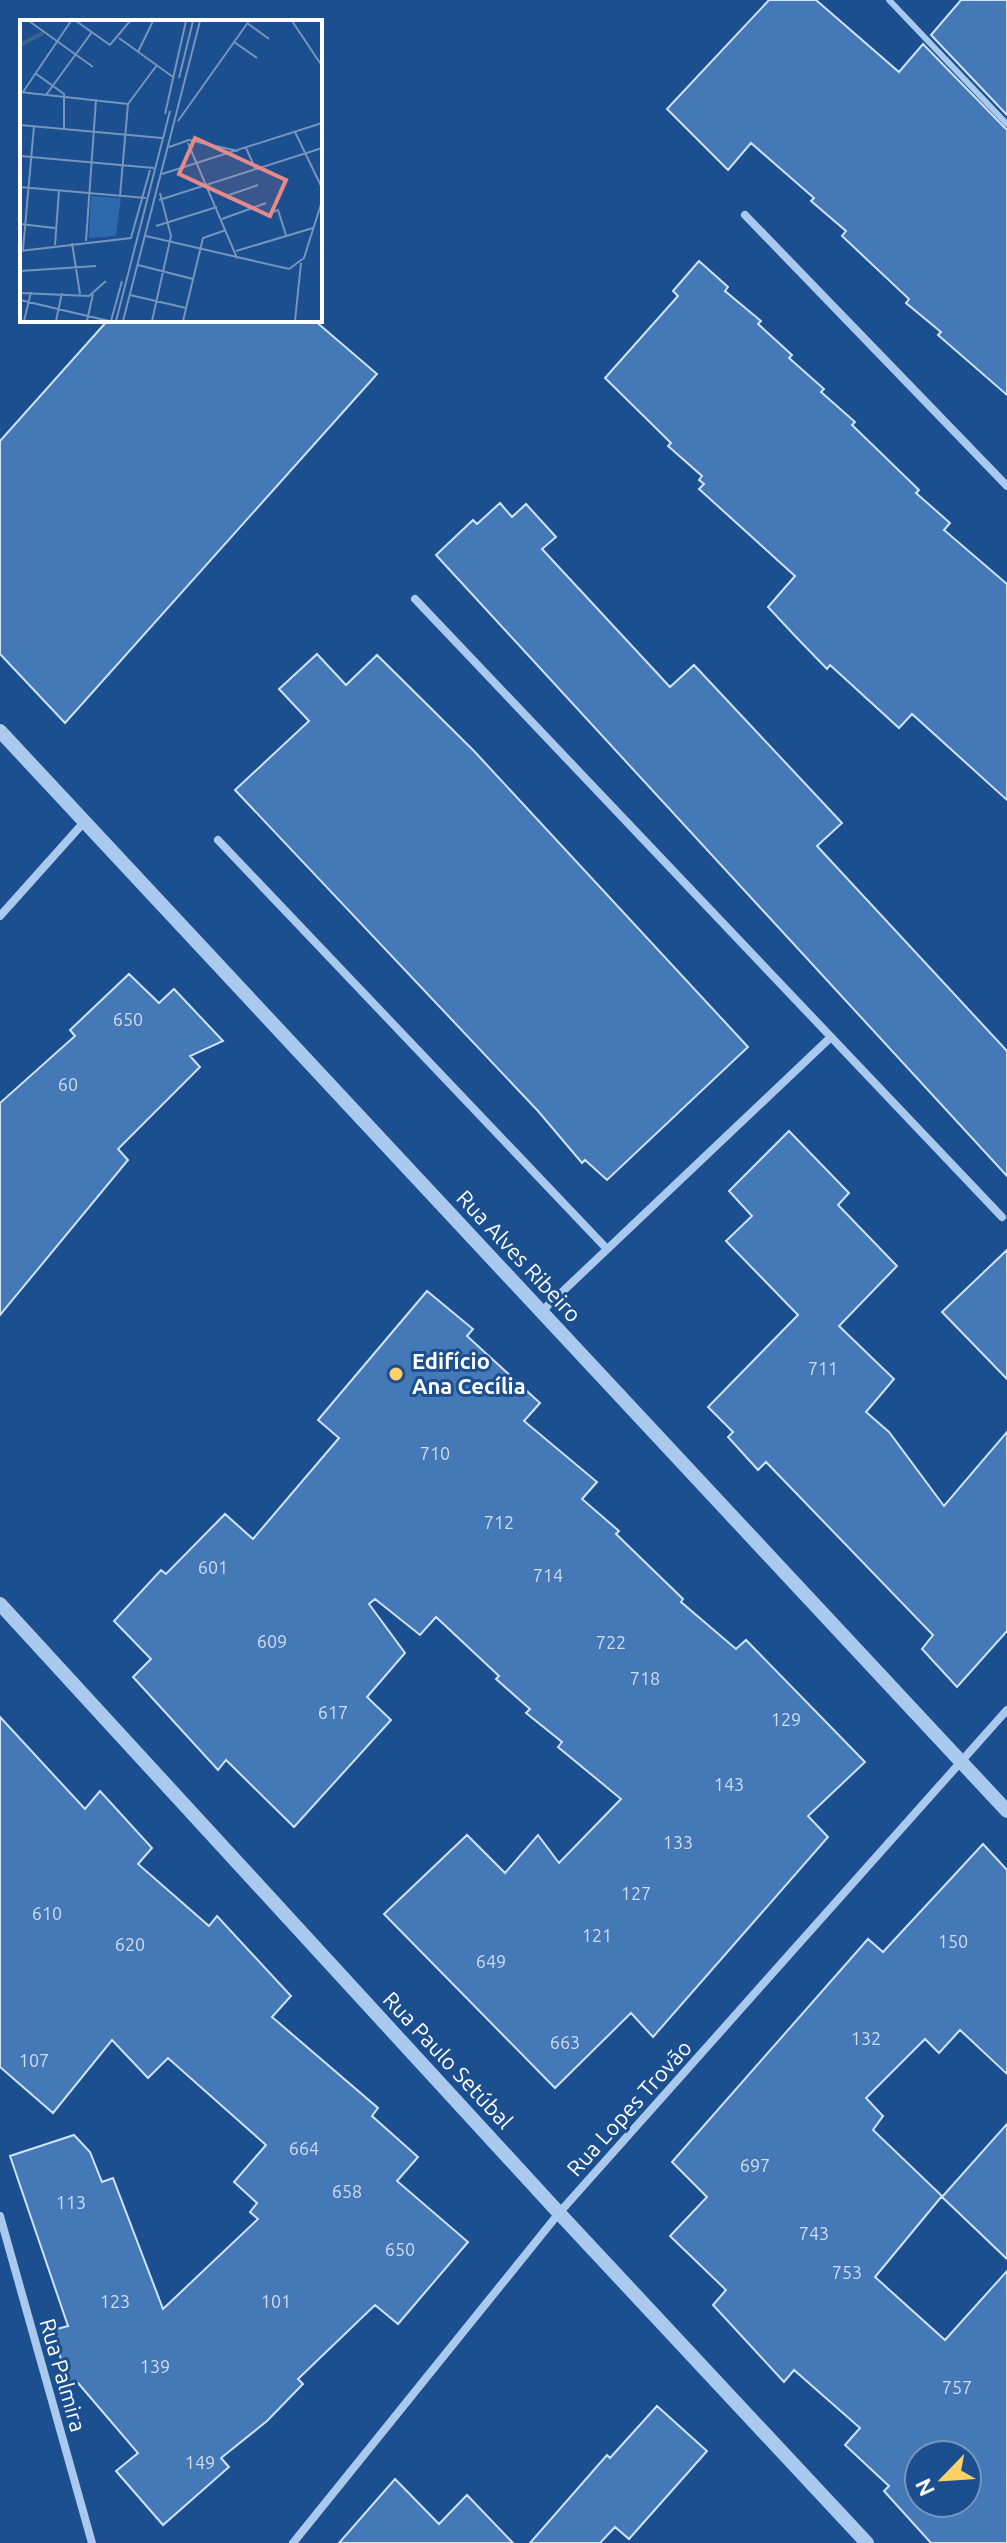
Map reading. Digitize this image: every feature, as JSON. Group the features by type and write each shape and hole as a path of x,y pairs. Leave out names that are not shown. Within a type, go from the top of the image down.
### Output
{"street":[{"path":"745,215 1007,486"},
{"path":"415,599 1002,1217"},
{"name":"Rua Alves Ribeiro","path":"0,731 1007,1811"},
{"path":"0,916 85,821"},
{"path":"218,840 607,1249"},
{"path":"541,1312 831,1037"},
{"name":"Rua Paulo Setúbal","path":"0,1604 559,2213 867,2543"},
{"name":"Rua Lopes Trovão","path":"293,2543 559,2213 1007,1710"},
{"name":"Rua Palmira","path":"0,2216 92,2543"}],"lane":[{"path":"889,0 1007,124"}],"building":[{"path":"769,0 816,0 899,72 923,44 1007,130 1007,395 938,335 941,332 906,303 909,299 842,236 846,231 811,201 814,198 751,143 728,170 667,109"},
{"path":"961,0 1007,0 1007,115 931,35"},
{"path":"699,261 728,287 725,291 761,321 758,324 792,355 789,358 824,389 821,392 855,422 852,425 919,490 916,493 950,523 944,530 1007,584 1007,800 912,714 899,728 830,665 827,669 796,637 768,607 795,576 699,489 704,484 699,480 702,476 668,446 671,443 605,378 678,296 673,291"},
{"path":"106,322 316,322 377,374 65,723 0,654 0,441"},
{"path":"500,503 512,517 526,504 556,537 542,549 670,687 694,665 842,823 817,846 1007,1051 1007,1176 436,555 473,520 477,524"},
{"path":"317,654 346,685 377,655 474,751 748,1047 607,1180 585,1160 582,1163 538,1111 235,790 309,721 279,689"},
{"path":"129,974 159,1003 174,989 223,1041 190,1056 200,1067 118,1149 128,1160 0,1315 0,1103 75,1036 70,1030"},
{"path":"789,1131 849,1193 838,1205 897,1266 839,1326 894,1379 866,1412 889,1432 944,1506 1007,1432 1007,1631 957,1687 922,1649 933,1635 766,1462 758,1470 728,1437 733,1432 708,1407 798,1315 726,1241 752,1216 729,1191"},
{"path":"1007,1250 1007,1379 942,1312"},
{"path":"427,1291 473,1329 467,1336 540,1403 524,1421 597,1482 582,1499 619,1531 616,1534 683,1599 681,1602 736,1649 746,1640 865,1762 808,1816 828,1837 653,2037 631,2013 555,2088 384,1914 467,1835 505,1873 538,1835 559,1863 621,1799 558,1747 562,1742 526,1713 530,1709 436,1617 420,1635 375,1599 369,1604 405,1653 367,1697 391,1720 294,1827 226,1760 218,1770 133,1677 151,1659 114,1621 161,1570 166,1574 225,1514 253,1539 339,1438 318,1420"},
{"path":"0,1717 85,1809 100,1791 152,1848 138,1864 209,1926 217,1916 291,1996 272,2017 378,2108 372,2116 418,2157 397,2181 468,2242 398,2324 375,2305 298,2379 303,2384 267,2421 221,2458 229,2467 163,2525 116,2471 138,2453 78,2383 68,2386 53,2330 68,2326 10,2156 74,2135 90,2152 102,2182 113,2178 163,2309 258,2219 250,2212 257,2203 234,2182 266,2145 168,2058 148,2078 112,2040 53,2113 0,2067"},
{"path":"983,1844 1007,1870 1007,2074 960,2030 939,2053 925,2039 866,2098 883,2116 873,2130 942,2196 875,2277 945,2340 1007,2271 1007,2543 931,2543 909,2519 983,2519 983,2439 903,2439 903,2512 884,2491 889,2486 845,2445 860,2428 794,2370 784,2382 713,2305 726,2290 670,2236 707,2197 672,2162 868,1939 883,1952"},
{"path":"1007,2124 1007,2259 942,2197"},
{"path":"657,2406 707,2451 629,2539 615,2527 600,2543 530,2543 607,2455 610,2458"},
{"path":"395,2479 439,2524 467,2495 513,2543 339,2543"}],"place":[{"name":"Edifício Ana Cecília","path":"396,1374"}]}
